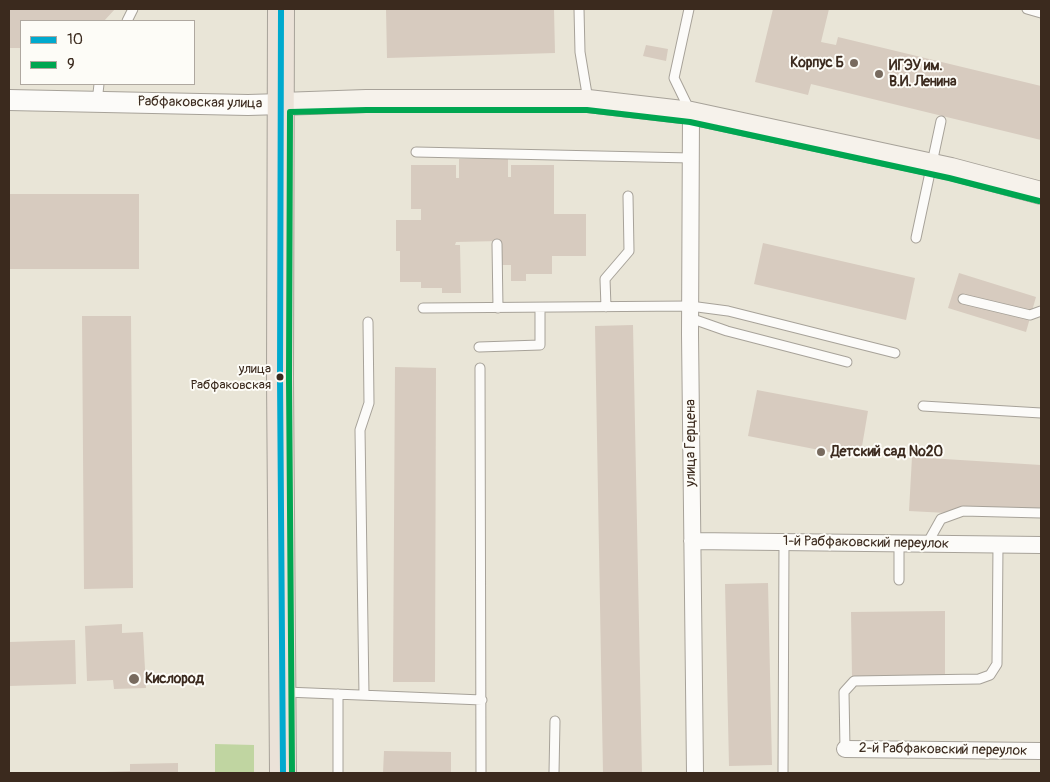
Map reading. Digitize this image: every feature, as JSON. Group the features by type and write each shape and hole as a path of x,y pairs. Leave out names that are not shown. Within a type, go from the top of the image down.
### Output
{"main road":[{"path":"281,9 280,387 283,773"},
{"name":"Рабфаковская улица","path":"281,104 366,101 588,101 691,113 932,165 1041,193"}],"street":[{"name":"Рабфаковская улица","path":"9,100 98,93 248,105 281,104"},
{"name":"улица Герцена","path":"691,113 690,312 695,773"},
{"name":"1-й Рабфаковский переулок","path":"692,541 1041,545"},
{"name":"2-й Рабфаковский переулок","path":"845,749 1041,751"}],"lane":[{"path":"128,20 134,9"},
{"path":"579,9 580,52 588,101"},
{"path":"689,9 674,78 691,113"},
{"path":"1027,9 1041,12"},
{"path":"916,238 941,120"},
{"path":"416,152 691,158"},
{"path":"606,307 605,279 629,250 628,196"},
{"path":"497,244 498,308"},
{"path":"963,299 1030,315 1041,311"},
{"path":"423,308 606,307 690,312 728,311 896,353"},
{"path":"479,347 540,345 540,308"},
{"path":"690,312 727,331 847,362"},
{"path":"364,695 360,430 369,403 368,322"},
{"path":"480,368 481,773"},
{"path":"923,406 1041,413"},
{"path":"927,544 941,519 963,511 1041,513"},
{"path":"783,773 784,542"},
{"path":"899,543 899,580"},
{"path":"845,749 844,692 854,681 979,679 990,676 997,664 998,544"},
{"path":"283,692 482,700"},
{"path":"338,694 338,773"},
{"path":"554,773 555,721"}],"green space":[{"path":"215,744 254,745 254,773 215,773"}],"building":[{"path":"9,9 115,9 105,20 20,20 20,48 9,48"},
{"path":"386,9 554,9 555,53 387,58"},
{"name":"Корпус Б","path":"773,9 829,9 821,42 836,45 838,37 1041,86 1041,140 811,84 808,95 755,82"},
{"path":"646,45 668,49 666,61 643,56"},
{"path":"459,159 508,159 508,177 511,177 511,165 554,165 554,214 586,214 586,256 552,256 552,274 526,274 526,281 511,281 511,265 499,265 499,241 456,242 455,245 460,245 461,293 442,293 442,288 421,288 421,282 400,282 400,251 396,251 396,220 421,220 421,209 411,209 411,165 456,165 456,178 459,178"},
{"path":"9,194 139,194 139,269 9,269"},
{"path":"763,243 915,278 906,320 754,284"},
{"path":"959,273 1036,297 1026,332 948,308"},
{"path":"82,316 131,316 133,588 84,589"},
{"path":"633,325 642,773 603,773 595,326"},
{"path":"395,367 436,368 435,682 393,682"},
{"path":"757,390 868,411 860,458 748,436"},
{"path":"912,457 1041,465 1041,518 909,511"},
{"path":"768,583 772,765 729,766 725,584"},
{"path":"945,611 945,677 852,677 851,612"},
{"path":"122,624 122,633 143,632 146,688 114,689 113,680 87,681 85,626"},
{"path":"75,640 76,684 9,686 9,642"},
{"path":"384,751 451,752 451,773 383,773"},
{"path":"178,763 178,773 105,773 130,771 130,764"}],"transit line":[{"name":"10","path":"281,9 280,378 283,773"},
{"name":"9","path":"292,773 289,378 290,112 587,110 690,122 949,178 1039,201"}],"place":[{"name":"Корпус Б","path":"854,63"},
{"name":"ИГЭУ им. В.И. Ленина","path":"879,74"},
{"name":"улица Рабфаковская","path":"280,377"},
{"name":"Детский сад №20","path":"821,452"},
{"name":"Кислород","path":"134,679"}]}
